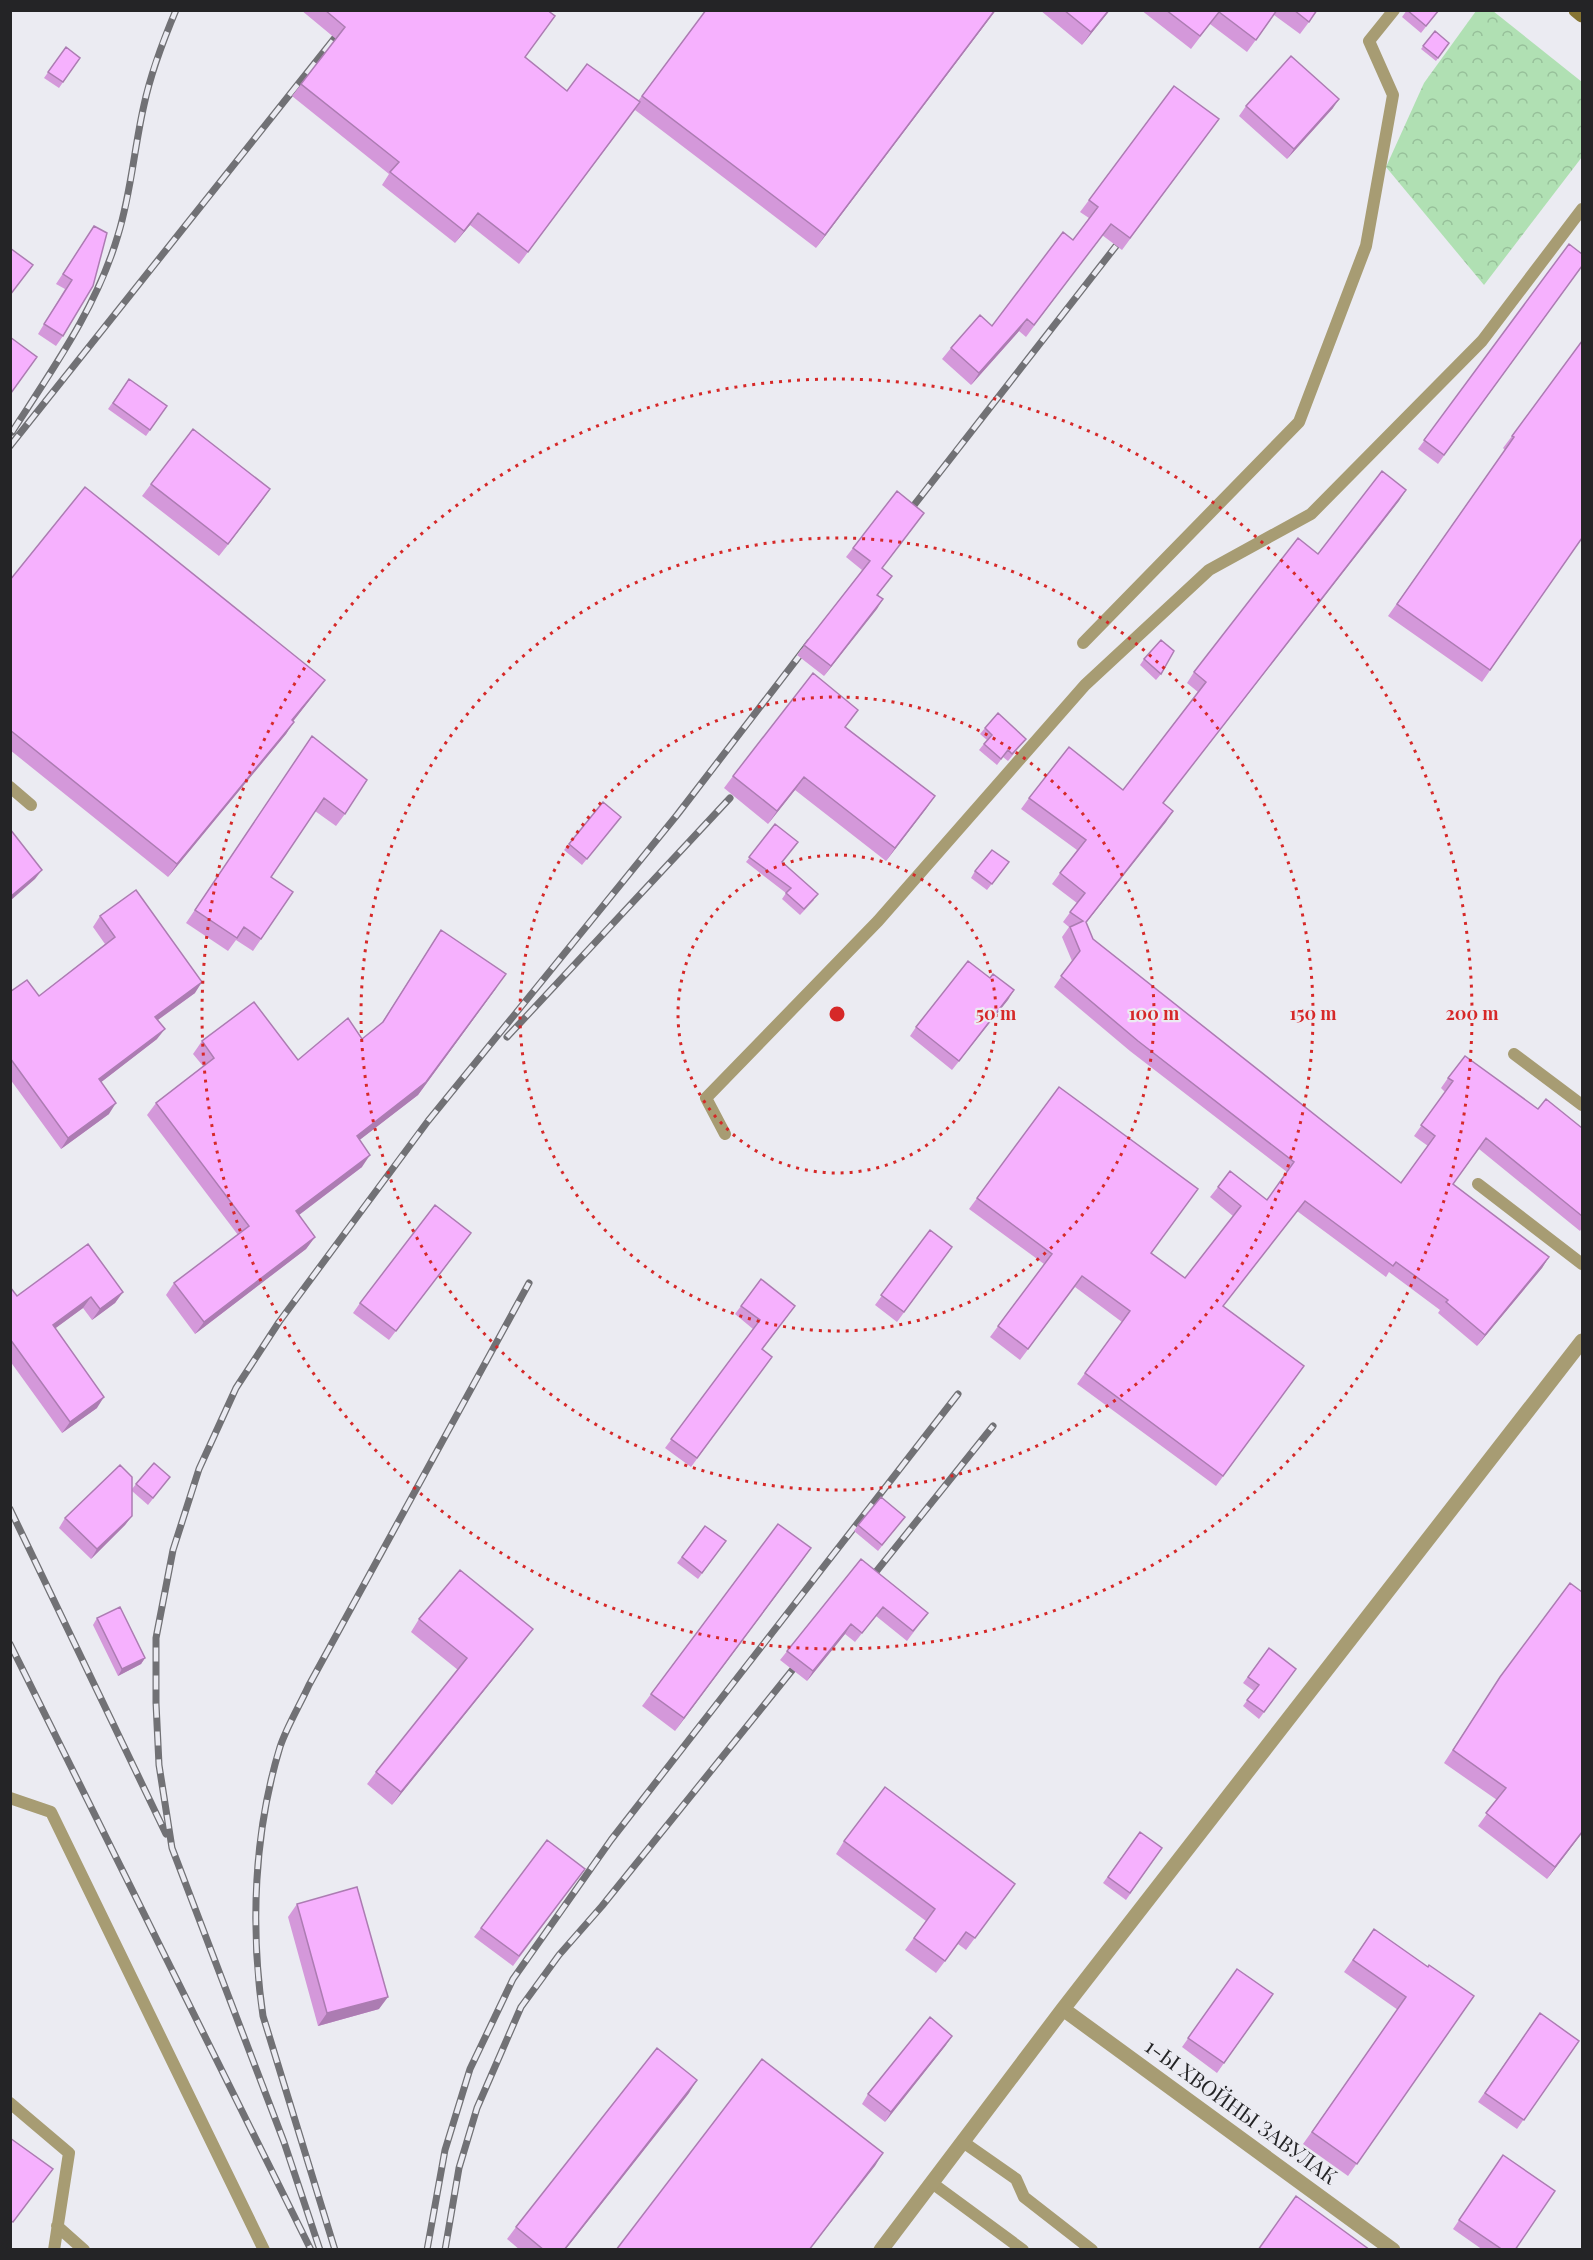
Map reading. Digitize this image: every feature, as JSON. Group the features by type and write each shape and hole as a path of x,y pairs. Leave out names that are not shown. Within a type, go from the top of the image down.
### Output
{"main road":[{"path":"1576,10 1582,15"}],"street":[{"path":"881,2250 1063,2008 1582,1341"},
{"name":"1-Ы ХВОЙНЫ ЗАВУЛАК","path":"1063,2008 1393,2250"}],"lane":[{"path":"1083,643 1299,422 1366,246 1393,95 1369,41 1394,10"},
{"path":"725,1134 706,1098 878,921 1085,685 1209,570 1311,514 1482,340 1582,209"},
{"path":"10,787 31,805"},
{"path":"1514,1054 1582,1105"},
{"path":"1478,1184 1582,1264"},
{"path":"10,1798 51,1812 264,2250"},
{"path":"10,2103 69,2153 54,2250"},
{"path":"963,2142 1016,2179 1024,2197 1092,2250"},
{"path":"932,2183 1023,2250"},
{"path":"57,2226 84,2250"}],"green space":[{"path":"1476,11 1493,11 1582,82 1582,157 1484,285 1386,167 1424,83"}],"building":[{"path":"325,10 547,10 555,16 525,57 567,91 587,64 640,102 528,252 478,213 464,231 390,172 399,162 301,84 345,27"},
{"path":"706,10 995,10 825,235 642,96"},
{"path":"1064,10 1109,10 1091,32"},
{"path":"1166,10 1277,10 1256,40 1219,12 1200,36"},
{"path":"1294,10 1317,10 1309,22"},
{"path":"1407,10 1439,10 1426,26"},
{"path":"1435,31 1449,43 1438,58 1423,46"},
{"path":"66,47 80,58 63,82 48,72"},
{"path":"1291,56 1339,99 1294,149 1246,106"},
{"path":"1174,86 1219,119 1130,238 1111,224 1034,325 1027,319 979,373 951,348 980,315 992,326 1063,232 1073,240 1098,207 1089,200"},
{"path":"94,226 107,233 93,286 63,336 44,324 72,280 63,274"},
{"path":"1569,244 1582,254 1582,266 1444,455 1424,440"},
{"path":"10,248 33,265 10,295"},
{"path":"10,337 37,357 11,393 10,393"},
{"path":"1582,341 1582,538 1490,670 1397,604 1514,437 1512,436"},
{"path":"129,379 167,406 150,430 113,403"},
{"path":"193,429 270,489 228,544 151,484"},
{"path":"1382,471 1406,490 1163,803 1173,811 1086,922 1093,939 1401,1183 1435,1136 1421,1125 1453,1081 1448,1078 1465,1056 1538,1109 1546,1099 1582,1128 1582,1216 1486,1138 1453,1184 1549,1257 1485,1335 1446,1302 1448,1300 1396,1262 1393,1266 1305,1201 1223,1306 1304,1366 1223,1476 1085,1373 1130,1311 1082,1276 1028,1349 998,1326 1052,1254 977,1198 1059,1087 1198,1189 1151,1253 1185,1278 1241,1206 1218,1187 1230,1171 1267,1200 1294,1162 1138,1041 1061,976 1080,951 1070,927 1083,921 1070,912 1085,893 1060,873 1086,840 1029,798 1069,747 1123,790 1206,682 1194,672 1298,538 1318,554"},
{"path":"85,487 325,680 292,720 294,722 177,864 10,730 10,580"},
{"path":"897,491 924,513 882,568 892,576 877,595 883,599 831,666 804,645 870,561 853,548"},
{"path":"1161,640 1174,651 1161,674 1144,659"},
{"path":"813,673 858,710 845,727 935,796 895,848 804,777 777,811 733,776"},
{"path":"998,713 1026,739 1012,754 1008,750 1001,759 984,744 992,735 985,728"},
{"path":"312,736 367,780 345,814 324,798 271,877 293,892 261,939 244,927 237,938 195,910"},
{"path":"603,802 621,817 587,859 569,844"},
{"path":"775,824 798,842 782,862 818,894 804,909 786,893 791,888 749,857"},
{"path":"10,829 42,870 10,897"},
{"path":"992,850 1009,862 992,884 975,871"},
{"path":"136,890 202,982 155,1017 165,1029 99,1079 116,1103 68,1138 10,1058 10,992 27,980 39,996 115,937 100,916"},
{"path":"441,930 506,974 426,1082 357,1136 370,1155 296,1211 315,1237 204,1322 174,1283 249,1226 156,1103 214,1058 202,1041 254,1002 298,1060 348,1018 362,1039 383,1022"},
{"path":"968,961 990,978 993,974 1014,990 959,1061 916,1027"},
{"path":"435,1205 471,1233 396,1331 360,1303"},
{"path":"930,1230 952,1247 904,1312 881,1295"},
{"path":"88,1244 123,1292 100,1309 91,1297 53,1325 104,1397 70,1422 10,1339 10,1287 17,1296"},
{"path":"761,1279 795,1306 762,1349 772,1357 697,1458 671,1439 760,1320 741,1306"},
{"path":"154,1463 170,1477 153,1498 136,1484"},
{"path":"120,1465 132,1477 132,1516 97,1549 65,1518"},
{"path":"881,1497 905,1517 882,1545 858,1525"},
{"path":"778,1524 811,1548 684,1718 651,1694"},
{"path":"705,1526 726,1541 702,1573 682,1557"},
{"path":"861,1559 928,1613 913,1631 883,1607 862,1633 851,1624 813,1671 787,1651"},
{"path":"460,1570 533,1629 401,1792 376,1772 467,1658 419,1619"},
{"path":"1570,1583 1582,1592 1582,1832 1555,1867 1486,1813 1506,1788 1453,1750 1500,1677"},
{"path":"120,1607 145,1658 122,1669 97,1618"},
{"path":"1269,1648 1296,1669 1264,1712 1247,1700 1259,1685 1248,1677"},
{"path":"885,1787 1015,1884 975,1938 966,1932 945,1961 914,1938 935,1909 844,1841"},
{"path":"1140,1832 1162,1848 1130,1893 1108,1877"},
{"path":"547,1840 585,1869 519,1956 481,1928"},
{"path":"357,1887 388,1997 327,2013 297,1904"},
{"path":"1374,1929 1474,1996 1357,2164 1312,2132 1406,1997 1353,1960"},
{"path":"1237,1969 1273,1994 1224,2063 1188,2038"},
{"path":"1540,2013 1579,2041 1524,2120 1485,2093"},
{"path":"930,2017 952,2036 891,2112 868,2094"},
{"path":"657,2048 697,2080 564,2250 544,2250 516,2227"},
{"path":"762,2059 883,2153 809,2250 616,2250"},
{"path":"10,2138 53,2169 13,2222 10,2220"},
{"path":"1503,2155 1555,2191 1515,2250 1503,2250 1459,2220"},
{"path":"1296,2196 1370,2250 1258,2250"}],"railway":[{"path":"12,432 86,313 109,262 126,203 147,93 176,10"},
{"path":"10,446 357,10"},
{"path":"904,518 1116,246"},
{"path":"320,2250 284,2142 172,1848 159,1765 156,1638 173,1550 199,1469 236,1388 279,1322 428,1121 677,815 810,642"},
{"path":"507,1037 730,798"},
{"path":"335,2250 263,2016 257,1949 257,1880 271,1779 280,1747 309,1685 529,1283"},
{"path":"427,2250 445,2150 470,2069 513,1979 611,1840 958,1394"},
{"path":"867,1583 993,1426"},
{"path":"10,1509 166,1834"},
{"path":"10,1644 311,2250"},
{"path":"445,2250 459,2168 477,2108 521,2007 559,1955 602,1906 802,1658"}]}
